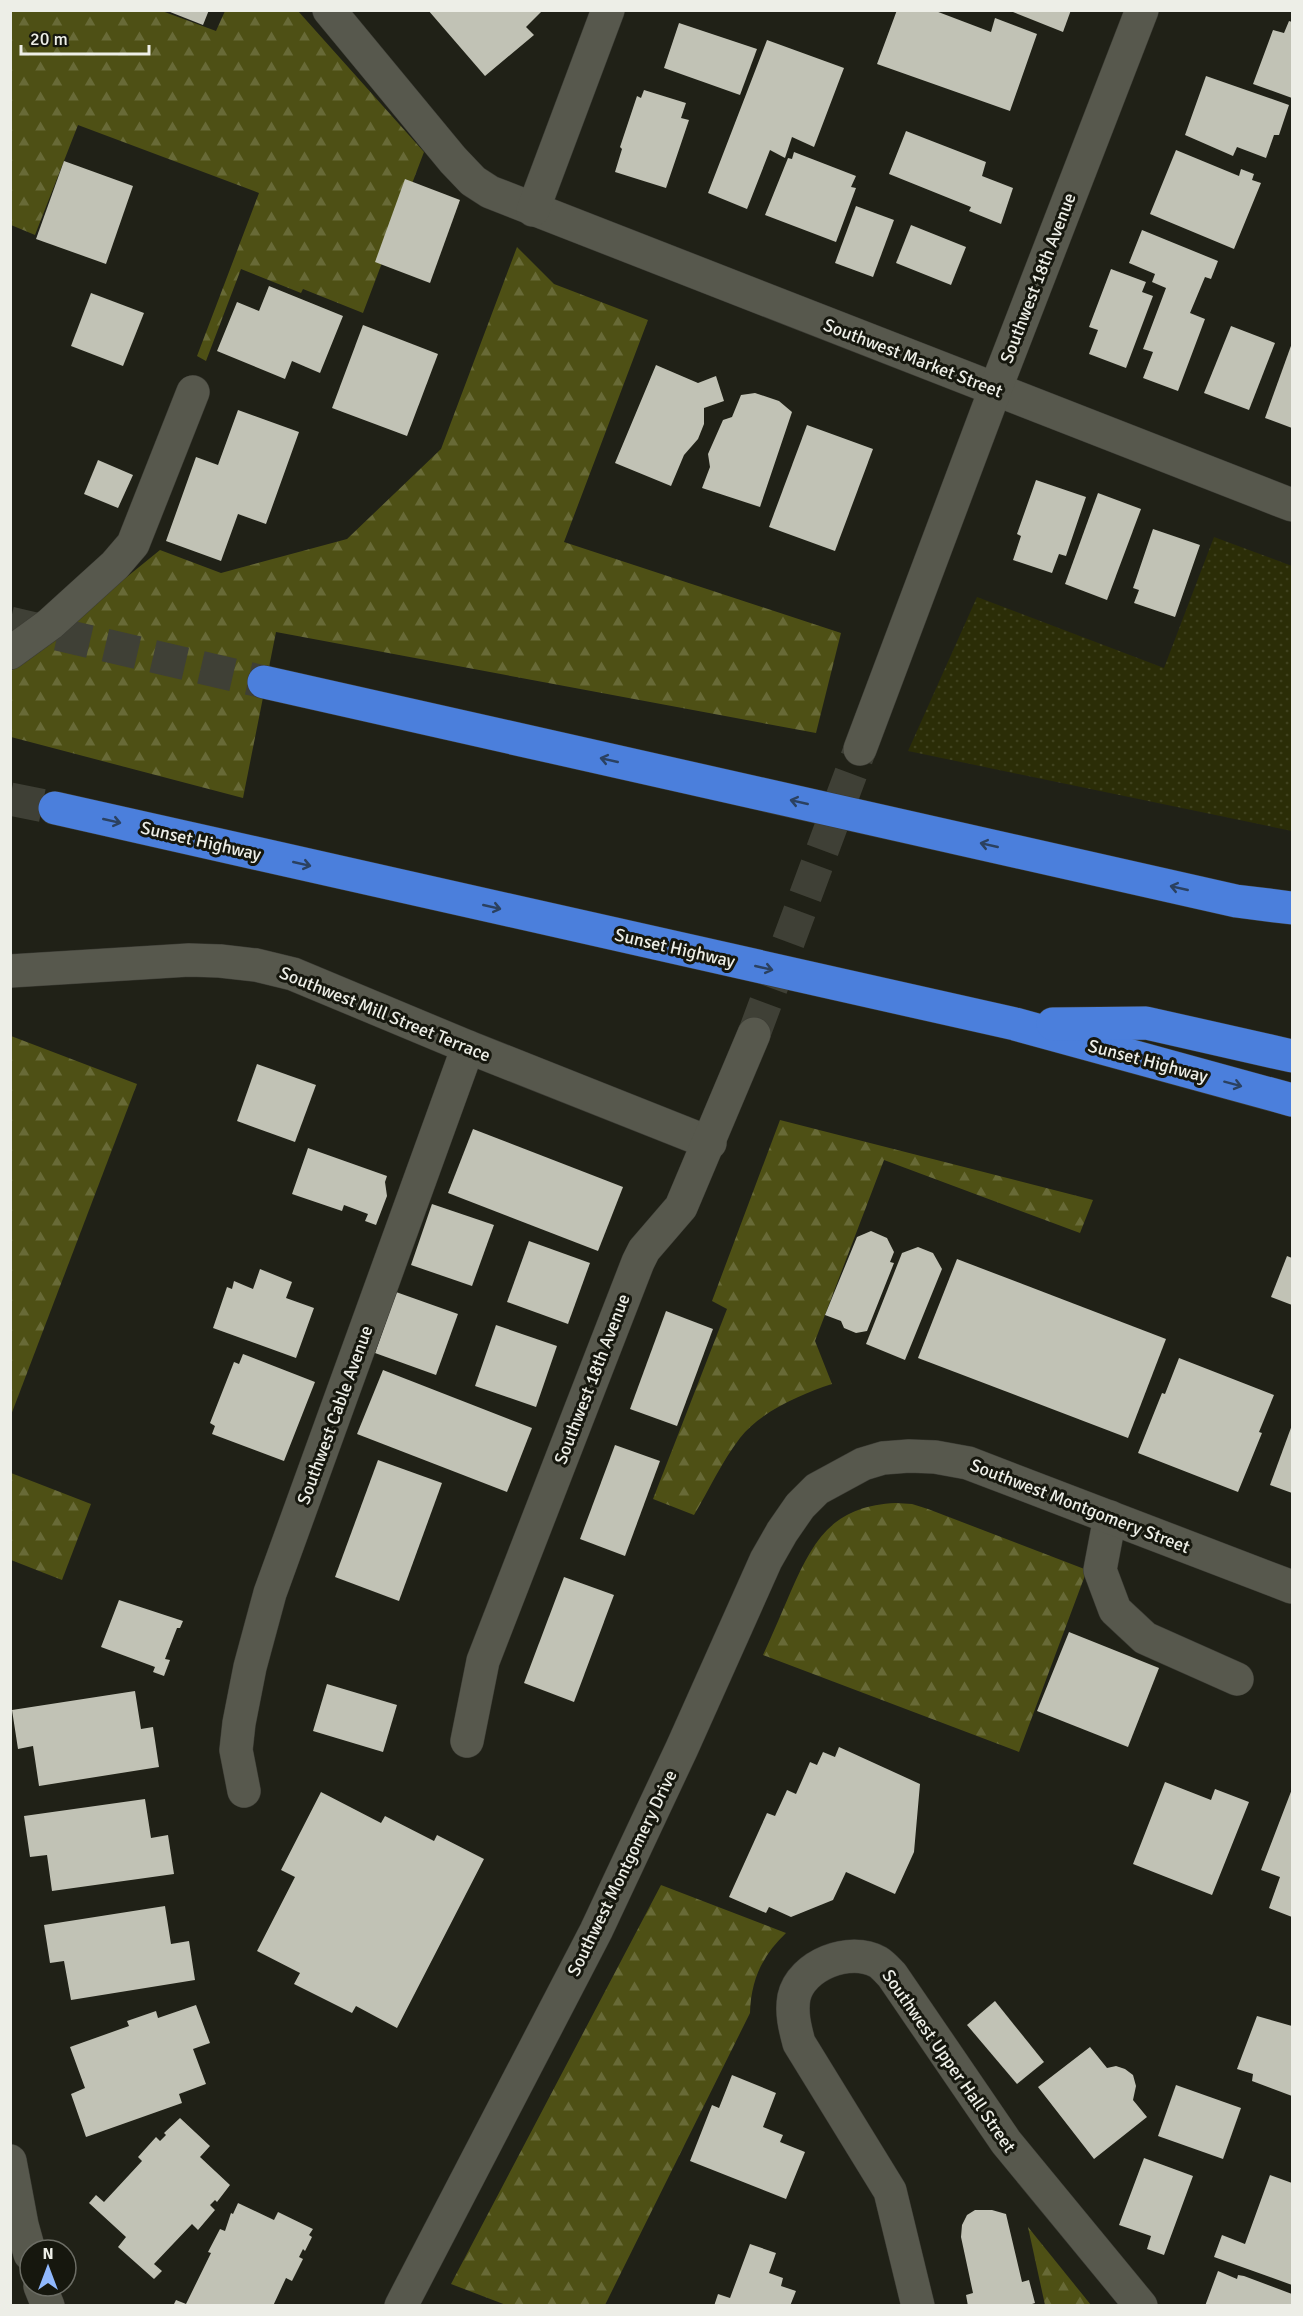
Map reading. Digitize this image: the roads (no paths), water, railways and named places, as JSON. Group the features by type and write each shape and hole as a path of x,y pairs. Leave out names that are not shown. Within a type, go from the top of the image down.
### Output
{"highway":[{"path":"264,682 1236,901 1293,908"},
{"name":"Sunset Highway","path":"55,808 1015,1024 1293,1101"},
{"path":"1236,901 1293,923"},
{"path":"1015,1024 1146,1023 1293,1056"}],"street":[{"name":"Southwest Market Street","path":"329,10 473,181 490,192 1293,505"},
{"path":"533,210 608,10"},
{"name":"Southwest 18th Avenue","path":"860,748 1142,10"},
{"path":"10,653 50,624 115,565 133,544 193,392"},
{"name":"Southwest Mill Street Terrace","path":"10,971 220,960 256,965 293,974 468,1047 710,1143"},
{"name":"Southwest 18th Avenue","path":"467,1741 483,1661 638,1262 644,1251 681,1206 710,1143 754,1034"},
{"name":"Southwest Cable Avenue","path":"244,1791 237,1750 240,1723 250,1667 270,1593 468,1047"},
{"name":"Southwest Montgomery Street","path":"862,1464 884,1458 909,1456 935,1457 968,1463 1293,1587"},
{"name":"Southwest Montgomery Drive","path":"401,2306 596,1931 682,1748 766,1560 800,1506 817,1489 862,1464"},
{"path":"1110,1517 1100,1570 1115,1610 1145,1638 1237,1679"},
{"name":"Southwest Upper Hall Street","path":"918,2306 890,2191 799,2043 793,2018 794,1996 803,1978 821,1965 844,1957 859,1957 878,1962 892,1975 1006,2142 1142,2306"},
{"path":"10,2161 26,2238"}],"tunnel":[{"path":"10,623 264,682"},
{"path":"754,1034 860,749"},
{"path":"10,799 55,808"}]}
